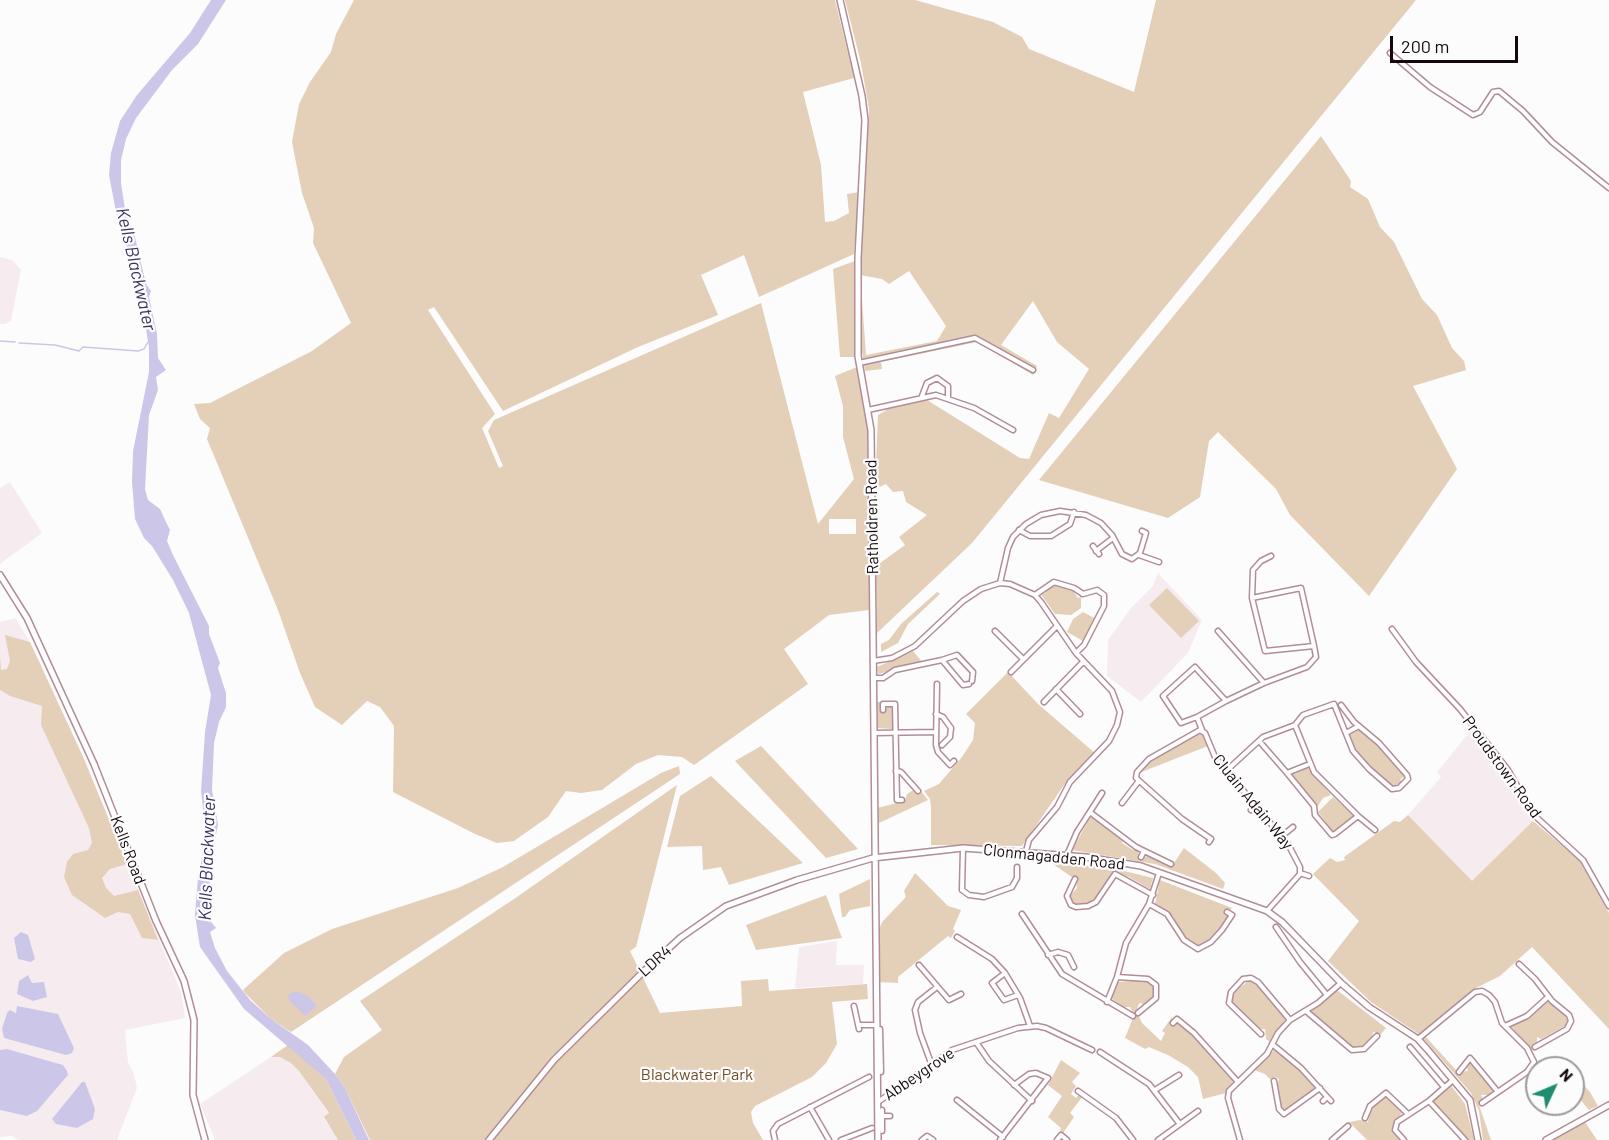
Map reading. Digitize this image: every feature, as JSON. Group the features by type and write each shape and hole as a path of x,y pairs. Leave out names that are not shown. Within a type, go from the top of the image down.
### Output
{"street":[{"name":"Ratholdren Road","path":"840,0 862,96 865,120 858,258 859,363 871,430 874,678 873,858 878,1027 877,1102 880,1123 878,1140"},
{"path":"1390,53 1430,87 1473,115 1480,112 1493,92 1499,92 1523,111 1552,142 1609,188"},
{"path":"859,363 975,338 1033,370"},
{"path":"922,396 927,383 937,378 948,386 948,398"},
{"path":"868,410 922,396 936,395 974,408 1013,430"},
{"path":"1000,583 1008,548 1019,530 1041,515 1060,511 1074,512 1094,519 1113,538 1127,558 1138,555 1159,562"},
{"path":"1019,530 1035,537 1050,536 1070,524 1074,512"},
{"path":"1138,555 1146,533 1142,531"},
{"path":"1093,546 1098,552 1113,538"},
{"path":"1271,556 1253,570 1252,597 1265,651 1314,646"},
{"name":"Kells Road","path":"0,575 27,618 94,764 156,921 184,981 194,1020 193,1095 205,1140"},
{"path":"1035,595 1054,582 1074,588 1082,594 1099,591 1106,600 1085,642 1076,653"},
{"path":"873,661 900,655 915,646 971,595 1000,583 1019,586 1035,595 1083,662 1112,691 1119,712 1118,725 1104,748 1070,782 1057,807 1027,843 1026,851"},
{"path":"1226,701 1195,667 1163,696 1181,723 1264,683 1307,668 1316,657 1301,588 1252,597"},
{"path":"1011,672 1057,626"},
{"name":"Proudstown Road","path":"1392,629 1416,662 1460,709 1508,770 1534,815 1583,860 1609,906"},
{"path":"995,631 1023,659"},
{"path":"1218,631 1264,683"},
{"path":"874,678 886,677 895,670 957,655 973,672 970,682 963,685 942,660"},
{"path":"1044,702 1083,662"},
{"path":"937,684 938,752 950,765 954,761"},
{"path":"1056,689 1080,714"},
{"path":"883,710 883,704 895,704 897,800 902,800"},
{"path":"1226,771 1254,743 1260,742 1269,734 1295,725 1303,715 1334,704 1353,751 1364,765 1392,789 1397,789 1408,779 1407,774 1379,742 1359,726 1341,705"},
{"path":"936,714 943,717 951,728 950,737 942,745"},
{"name":"Cluain Adain Way","path":"1197,717 1213,754 1282,836 1296,856 1300,873"},
{"path":"1295,725 1314,772 1375,830"},
{"path":"1346,733 1359,726"},
{"path":"1122,802 1137,780 1137,772 1149,759 1202,731"},
{"path":"873,734 936,732"},
{"path":"1260,742 1314,806 1315,815 1332,835 1358,816"},
{"path":"1287,773 1307,765"},
{"path":"896,771 901,772 918,791"},
{"path":"1137,780 1182,819 1211,839 1209,842"},
{"path":"1067,855 1077,832 1102,796"},
{"path":"1251,810 1256,806"},
{"path":"1091,813 1144,851 1171,864"},
{"path":"1282,836 1293,827"},
{"path":"963,848 962,890 969,895 984,897 1012,886 1017,879 1017,867"},
{"name":"Clonmagadden Road","path":"873,858 963,848 1026,851 1115,861 1160,872 1225,898 1267,911 1282,922 1341,983 1369,1007 1418,1039 1470,1102 1478,1140"},
{"path":"1141,857 1144,851"},
{"name":"LDR4","path":"489,1140 554,1060 680,938 734,902 797,880 873,858"},
{"path":"1107,1002 1117,977 1128,937 1149,904 1160,872"},
{"path":"1267,911 1300,873 1309,876"},
{"path":"1075,879 1067,896 1071,904 1076,907 1088,906 1096,902 1115,874 1153,895"},
{"path":"1149,904 1167,914 1184,940 1197,948 1211,942 1222,930 1232,915 1227,912"},
{"path":"1022,914 1048,955 1068,979 1133,1016"},
{"path":"1276,927 1327,996"},
{"path":"957,937 992,959 1005,973 1018,995 1030,1026 1056,1032 1092,1050"},
{"path":"1048,955 1058,952 1068,955 1074,967"},
{"path":"1519,964 1569,1015 1571,1024 1568,1029 1535,1047"},
{"path":"1524,969 1528,964"},
{"path":"919,965 949,1000 961,994"},
{"path":"1005,973 992,983 1004,1000 1018,995"},
{"path":"1117,977 1148,979 1156,985 1156,998 1138,1012"},
{"path":"1261,1034 1229,1003 1231,992 1247,978 1258,982 1290,1020"},
{"path":"1240,1140 1228,1094 1267,1054 1290,1020 1327,996 1341,983"},
{"path":"931,1063 920,1033 915,1010 918,1002 937,987"},
{"path":"1418,1039 1479,991 1486,992 1492,998 1505,1026 1527,1048 1534,1062 1527,1072 1484,1102 1482,1094"},
{"path":"1505,1026 1527,1016 1549,997"},
{"path":"854,1006 859,1027 878,1027"},
{"path":"1306,1011 1352,1050 1364,1049 1377,1036"},
{"path":"1173,1023 1177,1019 1194,1033 1238,1082"},
{"name":"Abbeygrove","path":"877,1102 952,1050 1030,1026"},
{"name":"Ratholdren Road","path":"878,1038 881,1072"},
{"path":"1536,1038 1540,1043"},
{"path":"976,1042 983,1054 1032,1101"},
{"path":"1272,1044 1301,1068 1320,1088 1329,1099 1323,1101"},
{"path":"1407,1054 1412,1048 1444,1087"},
{"path":"1101,1052 1132,1071 1155,1090 1179,1123"},
{"path":"1459,1072 1468,1058 1473,1060 1498,1092"},
{"path":"1462,1067 1467,1070"},
{"path":"957,1100 1001,1138 1048,1078 1034,1073 1024,1076 1014,1085"},
{"path":"1155,1090 1179,1075"},
{"path":"775,1140 773,1131 778,1124 869,1077"},
{"path":"1404,1140 1394,1128 1408,1114 1429,1101 1453,1079"},
{"path":"1274,1081 1279,1109 1284,1114 1320,1088"},
{"path":"1078,1091 1116,1118 1133,1140"},
{"path":"1365,1118 1370,1106 1386,1093 1391,1095 1408,1114"},
{"path":"1429,1101 1465,1140"},
{"path":"1545,1140 1609,1105"},
{"path":"810,1107 829,1140"},
{"path":"882,1110 880,1123 882,1131"},
{"path":"1158,1140 1198,1111"},
{"path":"882,1116 890,1116"},
{"path":"1332,1140 1347,1126"},
{"path":"841,1140 872,1128"},
{"path":"1057,1140 1061,1135 1067,1140"},
{"path":"922,1140 927,1136 933,1140"}],"shaded area":[{"path":"0,257 12,260 21,270 11,321 5,324 0,324"},
{"path":"10,482 42,533 0,564 0,488"},
{"path":"1158,573 1202,620 1188,653 1141,702 1107,676 1108,640 1131,608 1153,586"},
{"path":"15,618 30,642 84,759 181,992 185,1018 125,1030 128,1062 137,1088 117,1140 18,1140 12,1136 0,1137 0,622"},
{"path":"1472,729 1507,776 1523,810 1533,821 1472,882 1408,815 1441,777 1437,772"},
{"path":"837,941 836,965 864,965 863,984 795,988 799,947"},
{"path":"271,1057 280,1057 291,1062 299,1071 329,1114 324,1118 338,1140 215,1140 200,1104"}],"green space":[{"path":"354,0 835,0 854,78 803,92 821,165 825,222 834,221 849,213 847,194 859,192 854,254 759,297 744,255 701,275 718,315 638,347 503,411 434,307 428,310 495,414 482,428 499,468 503,466 488,431 494,420 761,303 818,524 854,479 843,437 843,406 835,376 857,367 867,422 871,533 869,610 829,615 784,649 808,684 694,765 682,757 658,755 636,764 602,790 581,793 566,791 548,817 514,841 497,843 393,792 394,726 380,707 367,701 342,725 315,707 300,673 278,610 207,439 210,428 200,419 194,404 210,403 312,351 351,323 313,243 314,228 302,193 292,142 299,104 310,82 331,52 336,34","holes":["829,519 856,519 856,534 829,534"]},
{"path":"845,0 915,0 993,22 1022,37 1029,49 1134,92 1156,0 1416,0 972,543 877,633 876,566 905,545 899,537 927,515 906,502 903,491 893,492 886,484 875,489 878,415 888,409 927,400 1020,458 1029,459 1049,413 1059,418 1089,369 1057,342 1033,301 1001,345 1037,366 1033,375 977,342 881,362 882,369 865,371 861,345 862,300 866,355 937,341 946,326 909,271 889,284 882,279 860,275 869,109 861,63"},
{"path":"1321,136 1351,181 1350,187 1368,199 1380,227 1394,242 1422,299 1437,315 1452,348 1464,361 1466,370 1413,386 1457,469 1369,596 1290,515 1276,489 1218,432 1209,441 1200,497 1168,518 1039,480"},
{"path":"855,261 854,357 840,357 833,269"},
{"path":"1053,584 1072,589 1078,598 1081,596 1081,608 1071,615 1055,614 1040,593 1044,594"},
{"path":"1167,588 1199,621 1181,638 1149,605"},
{"path":"937,592 940,594 908,624 898,643 881,652 881,644 889,640 901,624"},
{"path":"1083,612 1094,618 1083,641 1067,632 1073,619"},
{"path":"5,635 30,642 84,759 127,864 110,869 102,878 106,888 114,896 138,890 158,940 142,938 130,914 118,912 105,918 72,895 64,877 67,862 73,854 88,850 92,843 89,828 41,725 42,706 10,696 0,690 0,656 1,670 7,669 10,661"},
{"path":"913,651 923,663 878,674 877,667"},
{"path":"1008,672 1038,704 1096,754 1064,785 1022,846 931,845 930,799 924,791 939,784 962,757 973,740 975,723 966,714"},
{"path":"877,702 880,702 880,710 885,710 888,706 893,708 892,729 877,728"},
{"path":"1361,729 1406,775 1405,779 1403,777 1400,780 1403,782 1401,784 1393,787 1354,749 1349,735"},
{"path":"1201,731 1208,746 1139,773 1152,758"},
{"path":"761,746 858,849 826,858 735,761"},
{"path":"679,766 680,774 291,1032 270,1018 243,990 284,953 332,929 458,888 503,867 661,773"},
{"path":"1308,768 1331,795 1323,798 1318,806 1292,775"},
{"path":"711,776 803,863 729,885 721,867 703,870 702,846 667,847 680,796"},
{"name":"Blackwater Park","path":"677,785 636,947 630,951 660,1013 742,1006 741,981 768,979 769,991 867,984 868,999 832,1002 837,1044 826,1063 812,1077 755,1106 751,1112 753,1123 763,1140 370,1140 345,1088 335,1074 344,1057 382,1030 360,1001 514,899"},
{"path":"915,789 917,794 921,791 928,800 879,823 877,808 905,801 907,794"},
{"path":"1333,797 1355,817 1333,832 1318,812"},
{"path":"1408,815 1472,881 1533,821 1579,860 1609,913 1609,1029 1532,947 1500,976 1476,988 1420,1035 1371,1002 1328,961 1359,921 1313,874 1330,858 1337,862 1345,860 1344,857 1394,821 1400,822"},
{"path":"1090,818 1095,818 1123,840 1122,843 1133,850 1138,850 1139,856 1148,856 1172,866 1184,848 1216,873 1225,883 1223,889 1155,864 1072,850"},
{"path":"1054,861 1124,871 1153,878 1150,889 1129,877 1114,872 1094,901 1078,905 1073,904 1070,896 1077,888 1076,880 1053,864"},
{"path":"915,873 948,906 961,910 953,929 955,931 951,938 948,936 898,977 898,983 877,982 877,932 883,921 906,897 904,891"},
{"path":"870,879 870,906 850,910 845,917 842,917 839,894"},
{"path":"1160,880 1232,908 1227,913 1228,916 1220,929 1209,942 1195,946 1186,940 1173,917 1155,904"},
{"path":"826,895 842,938 756,950 746,925"},
{"path":"1251,979 1286,1018 1270,1042 1266,1039 1265,1029 1257,1029 1231,1003 1235,991"},
{"path":"1146,980 1154,985 1156,994 1146,1005 1140,1003 1138,1005 1137,1012 1142,1023 1161,1041 1165,1033 1162,1031 1172,1017 1172,1022 1179,1022 1234,1080 1226,1093 1203,1099 1198,1077 1188,1067 1168,1055 1149,1047 1145,1049 1125,1038 1134,1015 1130,1007 1123,1007 1111,998 1118,982"},
{"path":"1337,990 1386,1028 1381,1034 1373,1032 1372,1040 1364,1047 1349,1047 1312,1014 1312,1010"},
{"path":"1547,1001 1568,1016 1570,1023 1541,1039 1537,1037 1537,1043 1532,1048 1533,1053 1510,1025 1528,1018"},
{"path":"1425,1036 1456,1070 1459,1067 1460,1072 1468,1071 1466,1064 1469,1060 1494,1089 1489,1095 1481,1095 1483,1099 1479,1105 1491,1140 1483,1140 1479,1111 1471,1093 1423,1038"},
{"path":"288,1045 326,1079 356,1140 338,1140 324,1117 329,1113 299,1071 280,1057 271,1057"},
{"path":"1275,1049 1300,1069 1315,1088 1285,1112 1281,1108 1276,1089 1279,1079 1275,1077 1270,1079 1265,1074 1254,1070"},
{"path":"1061,1060 1080,1073 1072,1082 1076,1086 1071,1094 1076,1098 1079,1094 1083,1096 1070,1113 1074,1117 1063,1133 1061,1128 1048,1117 1062,1096 1048,1085"},
{"path":"1450,1084 1465,1104 1474,1140 1468,1140 1433,1104 1433,1100"},
{"path":"1585,1087 1598,1106 1589,1110 1585,1105"},
{"path":"1386,1094 1403,1111 1392,1128 1401,1140 1367,1140 1349,1122 1360,1120 1368,1122 1371,1107"},
{"path":"1585,1122 1597,1140 1553,1140 1563,1134"}],"water":[{"name":"Kells Blackwater","path":"211,0 226,0 198,44 172,70 136,118 126,139 121,160 121,183 125,209 134,233 146,284 151,291 149,297 157,334 158,358 166,370 156,377 158,390 149,415 145,489 148,500 160,509 170,530 167,541 209,626 209,634 220,663 218,668 226,693 226,707 219,722 214,743 212,790 218,824 212,857 215,859 210,875 208,918 216,928 210,932 215,948 227,971 250,1000 270,1018 308,1045 335,1074 345,1088 369,1140 356,1140 326,1079 244,1009 200,947 195,915 198,878 206,835 201,791 205,732 211,695 189,613 173,580 152,546 144,538 135,519 132,482 133,451 149,372 149,347 138,282 116,212 109,175 111,153 120,121 137,95 190,33"},
{"path":"21,932 28,935 35,959 31,962 18,959 14,938"},
{"path":"28,975 32,983 44,982 47,997 33,1001 17,994 19,981"},
{"path":"297,991 309,997 317,1006 305,1016 289,1000 288,995"},
{"path":"17,1006 58,1014 74,1048 72,1053 66,1055 4,1038 2,1029 7,1013 10,1010 16,1013"},
{"path":"7,1049 63,1065 67,1071 68,1075 37,1111 27,1116 0,1110 0,1050"},
{"path":"82,1082 85,1082 95,1109 93,1119 77,1128 56,1124 52,1119"}],"waterway":[{"path":"0,341 15,342"},
{"path":"19,343 55,345 79,351 83,347 138,351 144,349 148,342"}]}
